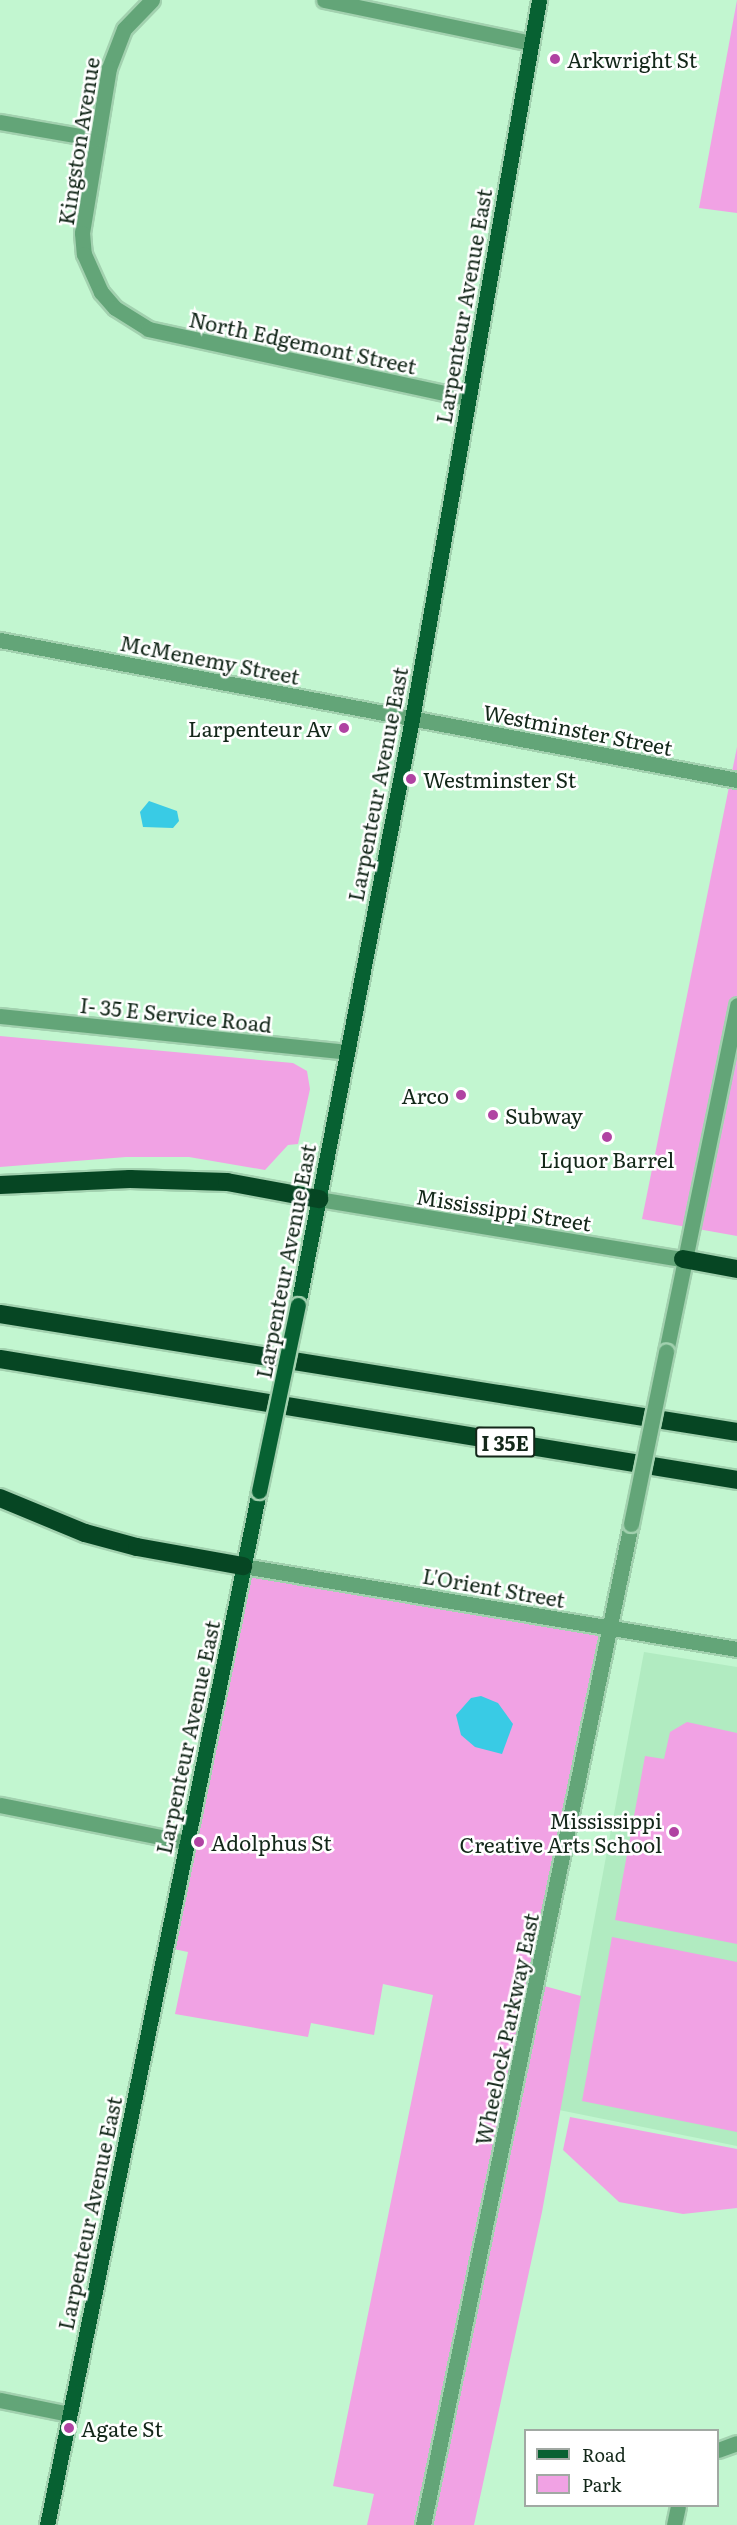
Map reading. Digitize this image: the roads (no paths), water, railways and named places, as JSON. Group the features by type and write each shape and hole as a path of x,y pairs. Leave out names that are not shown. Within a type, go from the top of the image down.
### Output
{"highway":[{"path":"0,1185 130,1179 227,1182 319,1199"},
{"path":"683,1259 737,1269"},
{"name":"I 35E","path":"0,1314 737,1432"},
{"name":"I 35E","path":"0,1359 737,1480"},
{"path":"0,1498 106,1538 243,1566"}],"main road":[{"name":"Larpenteur Avenue East","path":"47,2525 319,1199 412,719 539,0"}],"street":[{"name":"Kingston Avenue","path":"131,321 101,292 84,254 84,216 115,48 131,21 152,0"},
{"path":"324,0 531,43"},
{"path":"0,122 97,140"},
{"name":"North Edgemont Street","path":"131,321 175,336 468,398"},
{"name":"McMenemy Street","path":"0,640 412,719"},
{"name":"Westminster Street","path":"412,719 737,780"},
{"path":"683,1259 737,1005"},
{"name":"I- 35 E Service Road","path":"0,1016 347,1052"},
{"name":"Mississippi Street","path":"319,1199 683,1259"},
{"name":"Wheelock Parkway East","path":"423,2525 628,1541 683,1259"},
{"name":"L'Orient Street","path":"243,1566 737,1649"},
{"path":"0,1805 186,1842"},
{"path":"0,2400 69,2414"},
{"path":"719,2449 737,2443"},
{"path":"674,2525 678,2507"}],"water":[{"path":"149,801 177,811 179,821 173,828 143,827 140,812"},
{"path":"481,1696 498,1703 513,1724 502,1754 475,1747 461,1735 456,1715 471,1698"}],"place":[{"name":"Arkwright St","path":"555,59"},
{"name":"Larpenteur Av","path":"344,728"},
{"name":"Westminster St","path":"411,779"},
{"name":"Arco","path":"461,1095"},
{"name":"Subway","path":"493,1115"},
{"name":"Liquor Barrel","path":"607,1137"},
{"name":"Mississippi Creative Arts School","path":"674,1832"},
{"name":"Adolphus St","path":"199,1842"},
{"name":"Agate St","path":"69,2428"}]}
